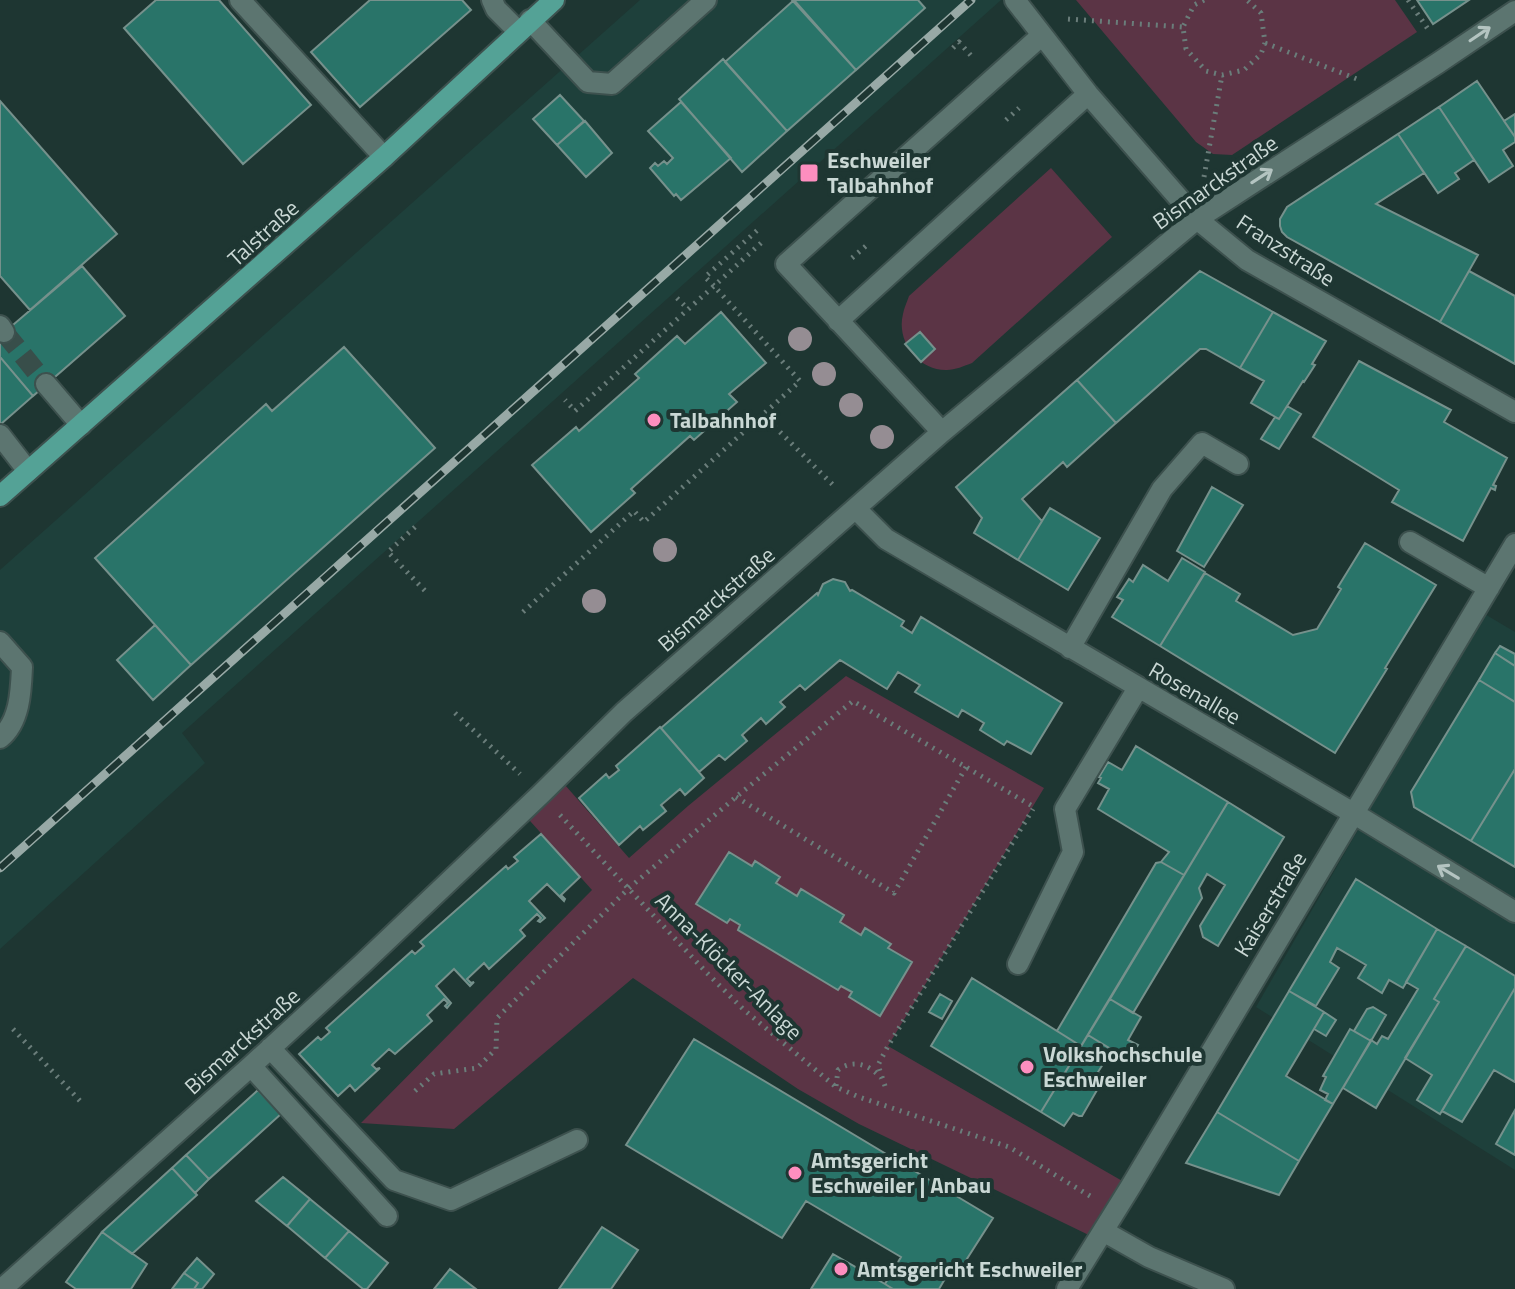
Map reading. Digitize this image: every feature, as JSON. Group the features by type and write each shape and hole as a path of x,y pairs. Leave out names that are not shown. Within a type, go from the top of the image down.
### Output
{"main road":[{"name":"Talstraße","path":"0,496 384,157 554,0"}],"street":[{"path":"240,0 384,157"},
{"path":"492,0 496,9 524,26 588,82 612,84 706,0"},
{"name":"Franzstraße","path":"1021,8 1088,94 1197,219 1247,260 1515,412"},
{"name":"Bismarckstraße","path":"2,1289 251,1066 624,712 942,432 1197,219 1515,11"},
{"path":"942,432 786,264 1041,36"},
{"path":"838,321 1088,94"},
{"path":"46,384 81,425"},
{"path":"0,435 28,471"},
{"path":"1070,648 1162,489 1202,443 1238,464"},
{"name":"Rosenallee","path":"856,509 886,539 1353,813 1515,912"},
{"path":"1410,542 1489,588"},
{"name":"Kaiserstraße","path":"1067,1289 1515,544"},
{"path":"0,642 22,667 21,698 7,733 0,738"},
{"path":"1018,964 1073,852 1065,809 1138,688"},
{"path":"270,1048 394,1180 451,1200 577,1140"},
{"path":"251,1066 387,1216"},
{"path":"1103,1231 1149,1257 1224,1289"}],"path":[{"path":"1204,0 1194,5 1183,27 1186,49 1206,71 1222,75 1244,70 1261,54 1265,43 1261,13 1247,0"},
{"path":"1408,0 1447,56"},
{"path":"1021,8 1183,27"},
{"path":"1265,43 1392,93"},
{"path":"1197,219 1222,75"},
{"path":"1006,120 1019,108"},
{"path":"523,612 634,511 644,522 800,381 705,277 761,227"},
{"path":"565,400 575,411 764,240"},
{"path":"852,258 867,245"},
{"path":"677,298 688,309"},
{"path":"763,415 856,509"},
{"path":"415,527 388,552 428,594"},
{"path":"415,1091 434,1074 477,1068 496,1049 497,1018 629,888 853,701 1034,807"},
{"name":"Anna-Klöcker-Anlage","path":"455,713 541,794 743,1009 836,1087 1009,1147 1115,1212"},
{"path":"736,797 894,893 966,767"},
{"path":"836,1087 838,1070 849,1063 876,1072 885,1086 878,1065 888,1046 1039,798"},
{"path":"13,1029 81,1102"}],"shaded area":[{"path":"640,0 1001,0 182,733 205,763 0,949 0,570"},
{"path":"1076,0 1395,0 1417,32 1232,155 1213,154 1196,142"},
{"path":"1051,168 1112,237 972,363 947,370 936,369 918,360 903,334 903,314 909,296"},
{"path":"1483,613 1515,632 1515,1170 1256,1007"},
{"path":"846,676 1044,788 888,1046 1131,1186 1097,1239 859,1124 798,1089 633,978 454,1129 361,1123 592,890 522,812 558,777 629,858"}],"building":[{"path":"156,0 219,0 311,105 243,164 124,28"},
{"path":"370,0 462,0 471,10 360,107 311,52"},
{"path":"792,0 918,0 925,8 856,70"},
{"path":"794,0 856,70 787,131 725,62"},
{"path":"1417,0 1469,0 1433,24"},
{"path":"723,59 787,131 742,172 679,99"},
{"path":"1477,81 1515,137 1515,142 1503,150 1513,166 1489,182 1439,107"},
{"path":"560,95 584,121 557,145 533,119"},
{"path":"0,101 117,234 30,310 0,276"},
{"path":"681,102 731,158 681,200 650,168 655,163 658,166 664,161 667,164 673,158 648,131"},
{"path":"1439,107 1474,160 1455,173 1459,179 1438,193 1398,134"},
{"path":"1515,114 1515,137 1504,121"},
{"path":"585,121 612,153 586,177 557,145"},
{"path":"1398,134 1424,173 1376,204 1478,255 1440,322 1287,237 1280,226 1280,219 1287,207"},
{"path":"82,266 125,316 33,396 0,357 0,336"},
{"path":"1200,271 1273,312 1240,368 1206,349 1200,349 1116,423 1077,380"},
{"path":"1469,271 1515,296 1515,364 1440,322"},
{"name":"Talbahnhof","path":"721,312 766,363 729,394 737,402 694,440 690,436 631,489 635,493 591,532 532,465 576,427 579,431 639,378 635,374 677,336 685,344"},
{"path":"1273,312 1326,341 1312,364 1315,365 1279,419 1251,403 1264,381 1240,368"},
{"path":"920,332 935,349 921,362 905,344"},
{"path":"344,347 435,448 191,665 95,558 266,404 272,411"},
{"path":"0,357 33,396 1,424 0,424"},
{"path":"1359,361 1451,410 1444,422 1507,458 1493,485 1496,486 1495,490 1491,488 1463,541 1392,502 1399,490 1313,437"},
{"path":"1077,380 1116,423 1067,467 1063,462 1022,499 1042,521 1018,560 974,533 982,518 956,487"},
{"path":"1287,406 1301,414 1279,449 1261,439 1275,417 1279,419"},
{"path":"1212,487 1243,505 1204,567 1177,551"},
{"path":"1050,508 1100,538 1068,590 1018,560"},
{"path":"1365,543 1436,585 1335,753 1160,646 1205,573 1240,594 1236,601 1293,635 1317,629"},
{"path":"1182,558 1205,572 1160,646 1112,617 1123,600 1117,597 1129,579 1133,582 1143,565 1168,581"},
{"path":"833,579 845,582 850,591 904,621 901,626 912,633 921,617 1062,703 1031,754 1007,741 1004,745 980,730 984,723 962,710 958,717 915,692 920,685 898,672 887,689 840,660 805,690 800,685 780,702 785,707 766,724 761,718 742,735 747,741 725,760 719,755 699,772 661,728 818,595 823,584"},
{"path":"155,625 191,665 153,700 117,660"},
{"path":"1500,646 1515,654 1515,666 1495,653"},
{"path":"1495,653 1515,666 1515,702 1479,680"},
{"path":"1479,680 1515,702 1515,769 1471,841 1414,807 1411,792"},
{"path":"660,727 704,778 685,795 680,789 661,805 666,811 643,830 640,826 619,845 579,798 606,774 609,778 619,770 616,766"},
{"path":"1136,746 1228,802 1184,875 1161,862 1169,852 1098,809 1109,789 1098,783 1108,762 1122,770"},
{"path":"1515,769 1515,867 1471,841"},
{"path":"1228,802 1284,837 1218,946 1203,937 1200,926 1225,885 1207,874 1199,888 1202,898 1133,1013 1110,999"},
{"path":"541,834 580,877 561,895 564,901 547,884 529,901 545,918 538,921 541,918 537,914 520,930 525,936 489,969 484,963 467,979 474,982 470,986 454,969 436,986 451,1003 447,1008 448,1003 444,999 427,1015 432,1021 395,1054 389,1049 372,1065 380,1068 355,1091 350,1085 338,1096 299,1054 318,1037 321,1040 330,1032 326,1028 412,951 415,954 424,946 420,942 506,866 508,869 518,861 514,857"},
{"path":"729,852 752,866 755,861 780,877 776,883 797,896 801,889 844,915 840,922 861,935 865,928 891,944 888,948 912,962 880,1016 849,997 852,992 841,986 838,990 738,930 740,925 730,919 727,923 696,904"},
{"path":"1161,862 1184,875 1081,1046 1057,1031 1156,863"},
{"path":"1356,879 1437,929 1403,988 1389,980 1382,993 1358,978 1366,965 1337,948 1330,962 1339,968 1316,1006 1289,991"},
{"path":"1437,929 1466,946 1434,999 1439,1002 1376,1108 1343,1088 1371,1040 1377,1044 1382,1036 1388,1039 1418,989 1406,982"},
{"path":"1466,946 1515,976 1515,988 1440,1114 1417,1100 1432,1075 1405,1058 1439,1002 1434,999"},
{"path":"972,978 1081,1046 1041,1112 931,1046"},
{"path":"1515,988 1515,1082 1494,1070 1462,1122 1442,1111"},
{"path":"1289,991 1324,1012 1286,1076 1333,1104 1299,1161 1217,1112"},
{"path":"940,994 952,1001 942,1019 929,1012"},
{"path":"1110,999 1141,1017 1128,1040 1138,1045 1129,1060 1088,1035"},
{"path":"1373,1007 1386,1015 1371,1041 1354,1031 1367,1009"},
{"path":"1324,1012 1336,1020 1326,1036 1314,1029"},
{"path":"1350,1029 1371,1041 1333,1104 1325,1100 1328,1094 1320,1090 1326,1077 1323,1076"},
{"path":"1088,1035 1112,1050 1098,1072 1104,1078 1082,1116 1073,1113 1064,1126 1041,1112"},
{"name":"Amtsgericht Eschweiler | Anbau","path":"694,1039 993,1218 956,1276 949,1272 939,1289 893,1289 885,1284 901,1257 806,1201 782,1238 626,1145"},
{"path":"258,1090 281,1114 209,1179 186,1155"},
{"path":"1515,1110 1515,1155 1496,1144"},
{"path":"1217,1112 1299,1161 1279,1195 1186,1163"},
{"path":"186,1155 209,1179 195,1193 172,1168"},
{"path":"172,1168 197,1195 132,1254 102,1232"},
{"path":"283,1177 310,1199 287,1226 256,1201"},
{"path":"310,1199 349,1231 325,1258 287,1226"},
{"path":"602,1227 638,1250 611,1289 559,1289"},
{"path":"349,1231 388,1263 367,1289 325,1258"},
{"path":"102,1232 147,1264 131,1289 76,1289 66,1282"},
{"name":"Amtsgericht Eschweiler","path":"833,1254 885,1284 893,1289 811,1289"},
{"path":"197,1258 214,1274 202,1289 194,1289 198,1283 184,1273"},
{"path":"450,1269 476,1289 434,1289"},
{"path":"184,1273 198,1283 194,1289 172,1289"}],"tunnel":[{"path":"4,332 46,384"}],"railway":[{"path":"0,868 971,0"}],"place":[{"name":"Eschweiler Talbahnhof","path":"809,173"},
{"name":"Talbahnhof","path":"654,420"},
{"name":"Volkshochschule Eschweiler","path":"1027,1067"},
{"name":"Amtsgericht Eschweiler | Anbau","path":"795,1173"},
{"name":"Amtsgericht Eschweiler","path":"841,1269"}]}
